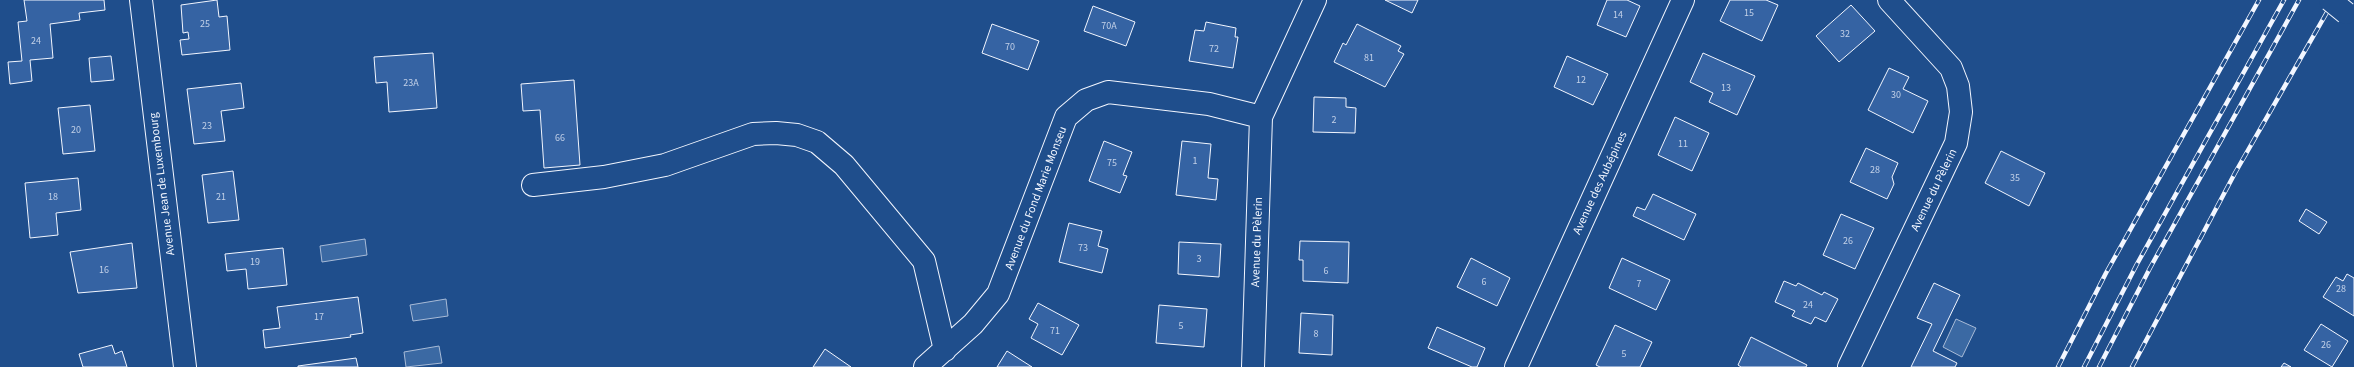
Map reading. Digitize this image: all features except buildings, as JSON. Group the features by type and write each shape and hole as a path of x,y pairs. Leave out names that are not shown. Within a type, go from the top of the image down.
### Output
{"street":[{"name":"Avenue Jean de Luxembourg","path":"141,0 185,367"},
{"path":"1261,117 1315,0"},
{"name":"Avenue des Aubépines","path":"1516,367 1684,0"},
{"name":"Avenue du Pèlerin","path":"1849,367 1956,143 1961,112 1958,86 1951,68 1889,0"},
{"name":"Avenue du Fond Marie Monseu","path":"925,367 973,324 998,294 1066,117 1086,100 1108,92 1209,104 1261,117"},
{"name":"Avenue du Pèlerin","path":"1253,367 1261,117"},
{"path":"533,185 604,177 665,165 753,134 776,133 797,135 817,142 844,165 894,228 924,261 945,350"}],"water":[{"path":"365,239 367,255 322,262 320,246"},
{"path":"446,299 448,316 413,321 410,305"},
{"path":"1956,319 1976,328 1962,357 1943,347"},
{"path":"439,346 442,363 406,367 404,352"}],"railway":[{"path":"2058,367 2106,273 2259,0"},
{"path":"2084,367 2137,264 2284,0"},
{"path":"2099,367 2150,268 2299,0"},
{"path":"2132,367 2235,173 2334,0"}]}
